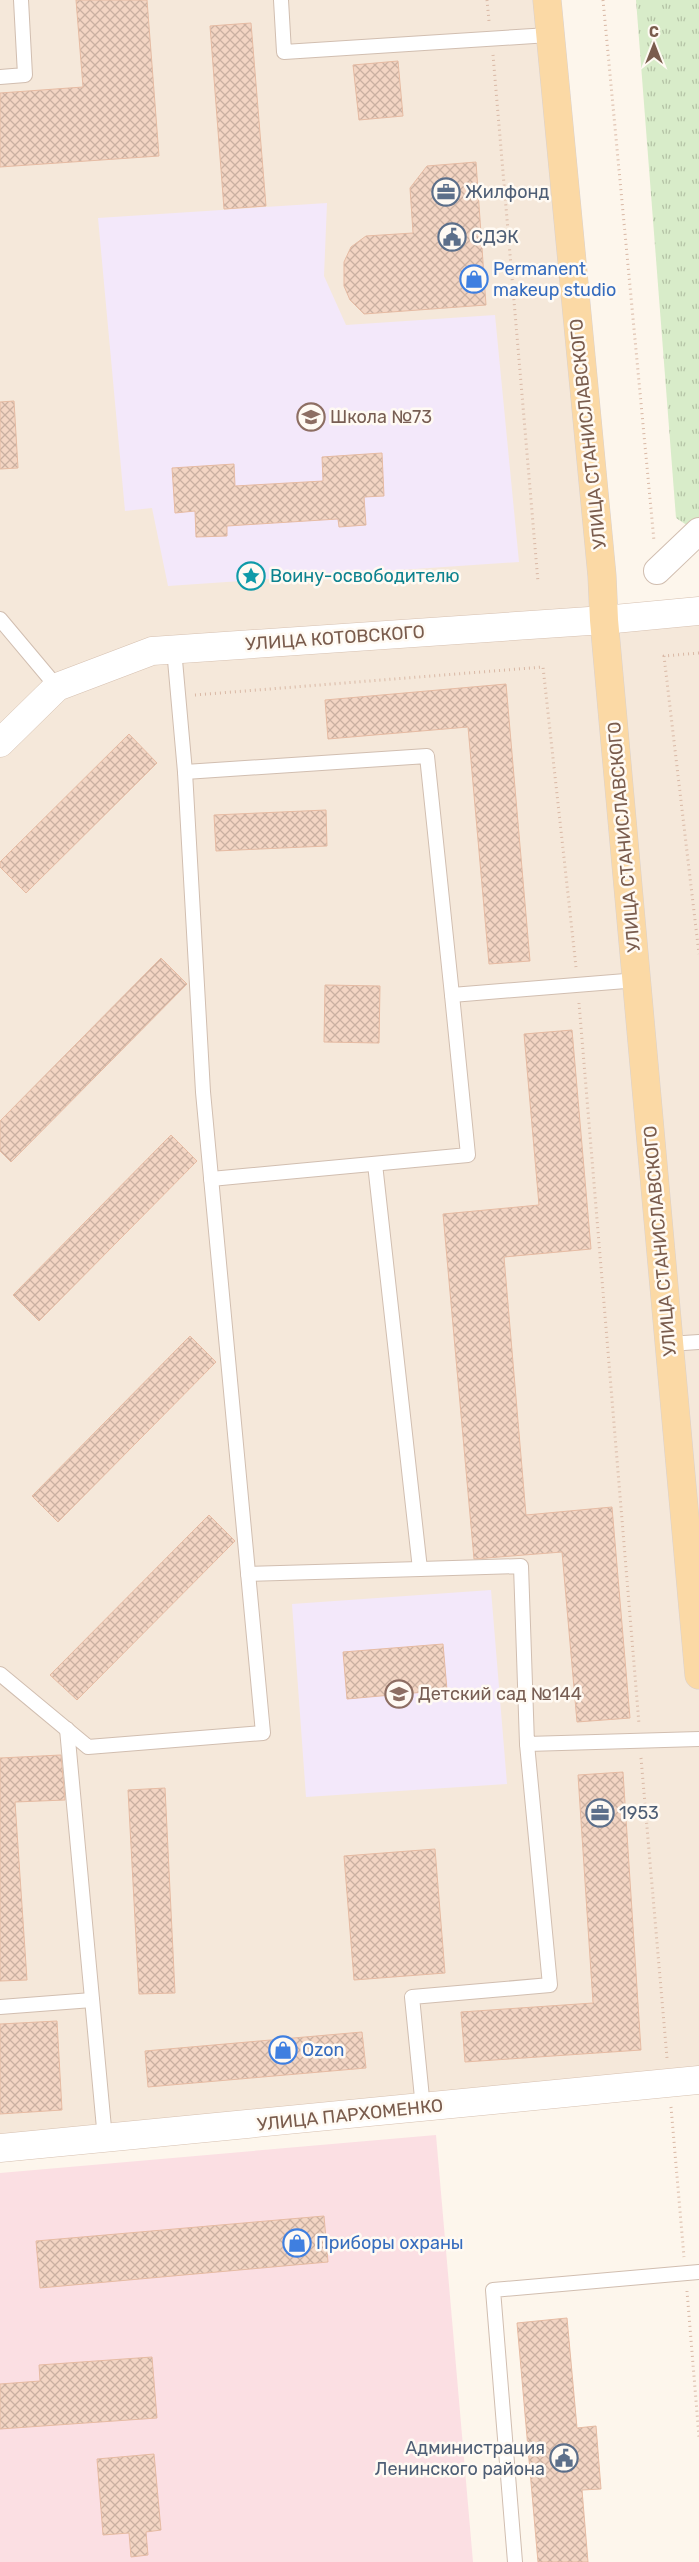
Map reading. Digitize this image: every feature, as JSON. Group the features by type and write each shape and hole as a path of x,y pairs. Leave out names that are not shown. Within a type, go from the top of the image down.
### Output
{"main road":[{"name":"УЛИЦА СТАНИСЛАВСКОГО","path":"547,0 601,566 604,620 638,980 699,1675"}],"street":[{"path":"657,571 699,531"},
{"name":"УЛИЦА КОТОВСКОГО","path":"0,743 57,687 152,651 604,620 699,611"},
{"name":"УЛИЦА ПАРХОМЕНКО","path":"0,2148 699,2080"}],"lane":[{"path":"0,77 25,75 21,0"},
{"path":"281,0 284,52 549,35"},
{"path":"0,618 57,687"},
{"path":"0,1674 88,1747 263,1733 203,1092 185,772 174,649"},
{"path":"185,772 427,756 468,1155 211,1180"},
{"path":"452,995 638,980"},
{"path":"375,1164 420,1569"},
{"path":"669,1344 699,1342"},
{"path":"248,1574 521,1566 526,1744 550,1985 412,1997 423,2108"},
{"path":"67,1729 105,2138"},
{"path":"526,1744 699,1739"},
{"path":"0,2007 92,2000"},
{"path":"514,2562 493,2290 692,2273"}],"path":[{"path":"487,0 538,582"},
{"path":"603,0 657,571"},
{"path":"699,653 664,656 699,954"},
{"path":"178,696 543,667 578,985 669,2083 692,2273 699,2437"}],"shaded area":[{"path":"0,0 547,0 604,620 699,611 699,2080 0,2148"},
{"name":"Школа №73","path":"327,203 324,276 346,325 495,315 519,562 168,586 152,508 125,511 98,218"},
{"name":"Детский сад №144","path":"491,1590 507,1784 306,1797 292,1604"},
{"path":"436,2135 473,2562 0,2562 0,2173"}],"green space":[{"path":"636,0 699,0 699,533 676,518"}],"building":[{"path":"76,0 147,0 159,156 0,167 0,93 83,87"},
{"path":"251,23 266,206 224,209 210,26"},
{"path":"398,61 403,116 359,120 353,65"},
{"path":"476,162 486,305 364,314 350,300 344,286 344,262 351,247 366,236 413,233 410,188 427,166"},
{"path":"14,401 18,468 0,469 0,402"},
{"name":"Школа №73","path":"382,453 384,496 364,497 366,525 339,527 338,519 227,526 227,536 196,537 195,511 175,513 172,468 234,464 235,486 323,481 322,457"},
{"path":"506,684 530,961 489,964 468,727 328,739 325,700"},
{"path":"129,734 157,763 26,893 0,867 0,862"},
{"path":"326,810 327,846 216,851 214,815"},
{"path":"161,958 187,984 11,1162 0,1151 0,1121"},
{"path":"325,985 380,986 379,1043 324,1042"},
{"path":"572,1030 591,1249 504,1257 526,1515 612,1507 630,1718 577,1722 562,1552 474,1559 443,1214 539,1205 524,1034"},
{"path":"171,1135 197,1161 39,1321 13,1295"},
{"path":"190,1336 216,1362 58,1522 32,1496"},
{"path":"209,1515 235,1541 77,1700 50,1675"},
{"path":"443,1644 447,1690 347,1699 343,1652"},
{"path":"61,1755 65,1800 15,1802 27,1980 0,1981 0,1758"},
{"path":"623,1772 641,2050 465,2062 461,2012 593,2003 578,1775"},
{"path":"165,1788 175,1993 139,1994 128,1790"},
{"path":"435,1849 445,1973 354,1980 344,1856"},
{"path":"57,2021 62,2110 0,2114 0,2024"},
{"path":"362,2032 366,2068 148,2087 145,2051"},
{"path":"324,2216 328,2262 40,2288 36,2241"},
{"name":"Администрация Ленинского района","path":"567,2318 577,2428 596,2426 601,2489 582,2490 588,2562 538,2562 517,2323"},
{"path":"152,2357 157,2418 0,2429 0,2384 40,2381 39,2365"},
{"path":"154,2454 161,2530 146,2532 148,2555 131,2557 129,2533 103,2535 97,2459"}],"place":[{"name":"Жилфонд","path":"446,192"},
{"name":"СДЭК","path":"452,237"},
{"name":"Permanent makeup studio","path":"474,279"},
{"name":"Школа №73","path":"311,417"},
{"name":"Воину-освободителю","path":"251,576"},
{"name":"Детский сад №144","path":"399,1694"},
{"name":"1953","path":"600,1813"},
{"name":"Ozon","path":"283,2050"},
{"name":"Приборы охраны","path":"297,2243"},
{"name":"Администрация Ленинского района","path":"564,2458"}]}
